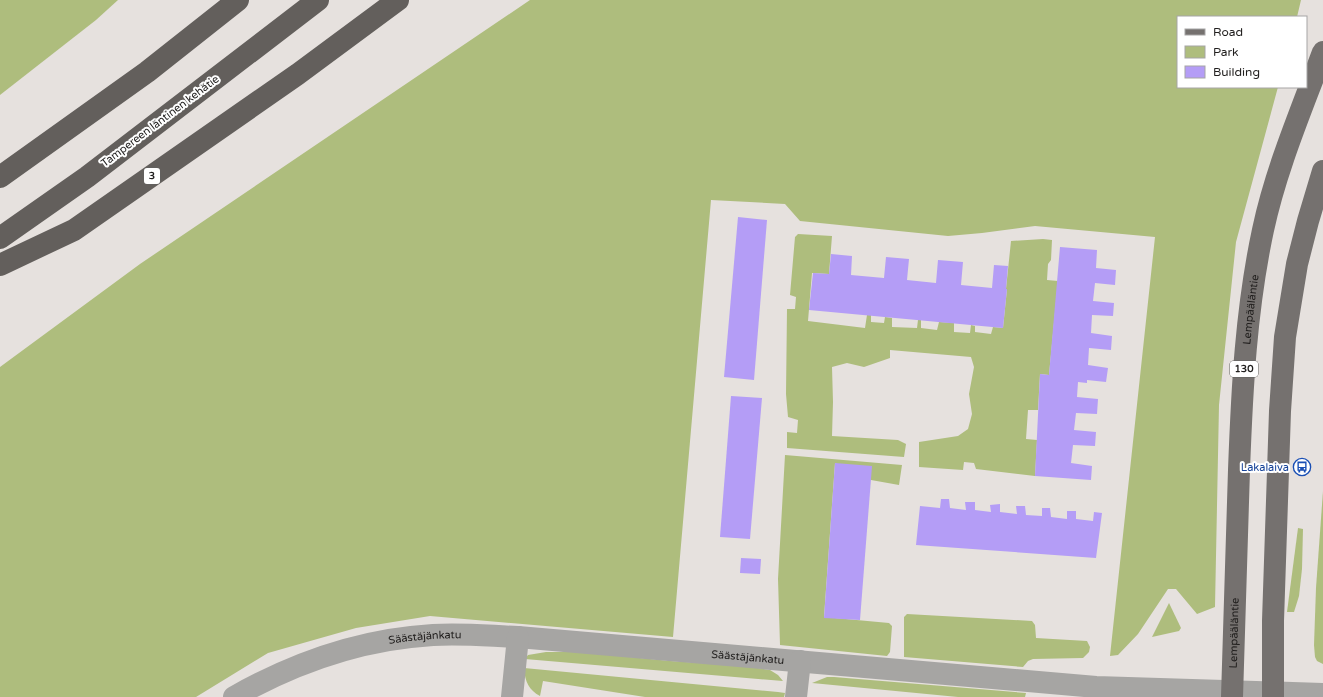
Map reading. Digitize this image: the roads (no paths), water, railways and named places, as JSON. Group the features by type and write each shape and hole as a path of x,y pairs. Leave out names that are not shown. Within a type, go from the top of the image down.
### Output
{"highway":[{"path":"147,72 219,0"},
{"path":"0,177 147,72 238,0"},
{"name":"Tampereen läntinen kehätie","path":"0,238 87,177 318,0"},
{"name":"3","path":"0,265 74,230 298,74 398,0"}],"main road":[{"name":"Lempääläntie","path":"1232,694 1241,420 1246,341 1253,289 1263,229 1276,183 1323,52"},
{"path":"1273,695 1280,411 1285,337 1297,264 1323,171"}],"street":[{"name":"Säästäjänkatu","path":"234,697 255,685 291,669 333,654 375,643 403,638 433,635 472,634 800,661 1095,692 1273,695 1323,694"},
{"path":"512,697 518,637"},
{"path":"796,697 800,661"}],"place":[{"name":"Lakalaiva","path":"1302,467"}]}
